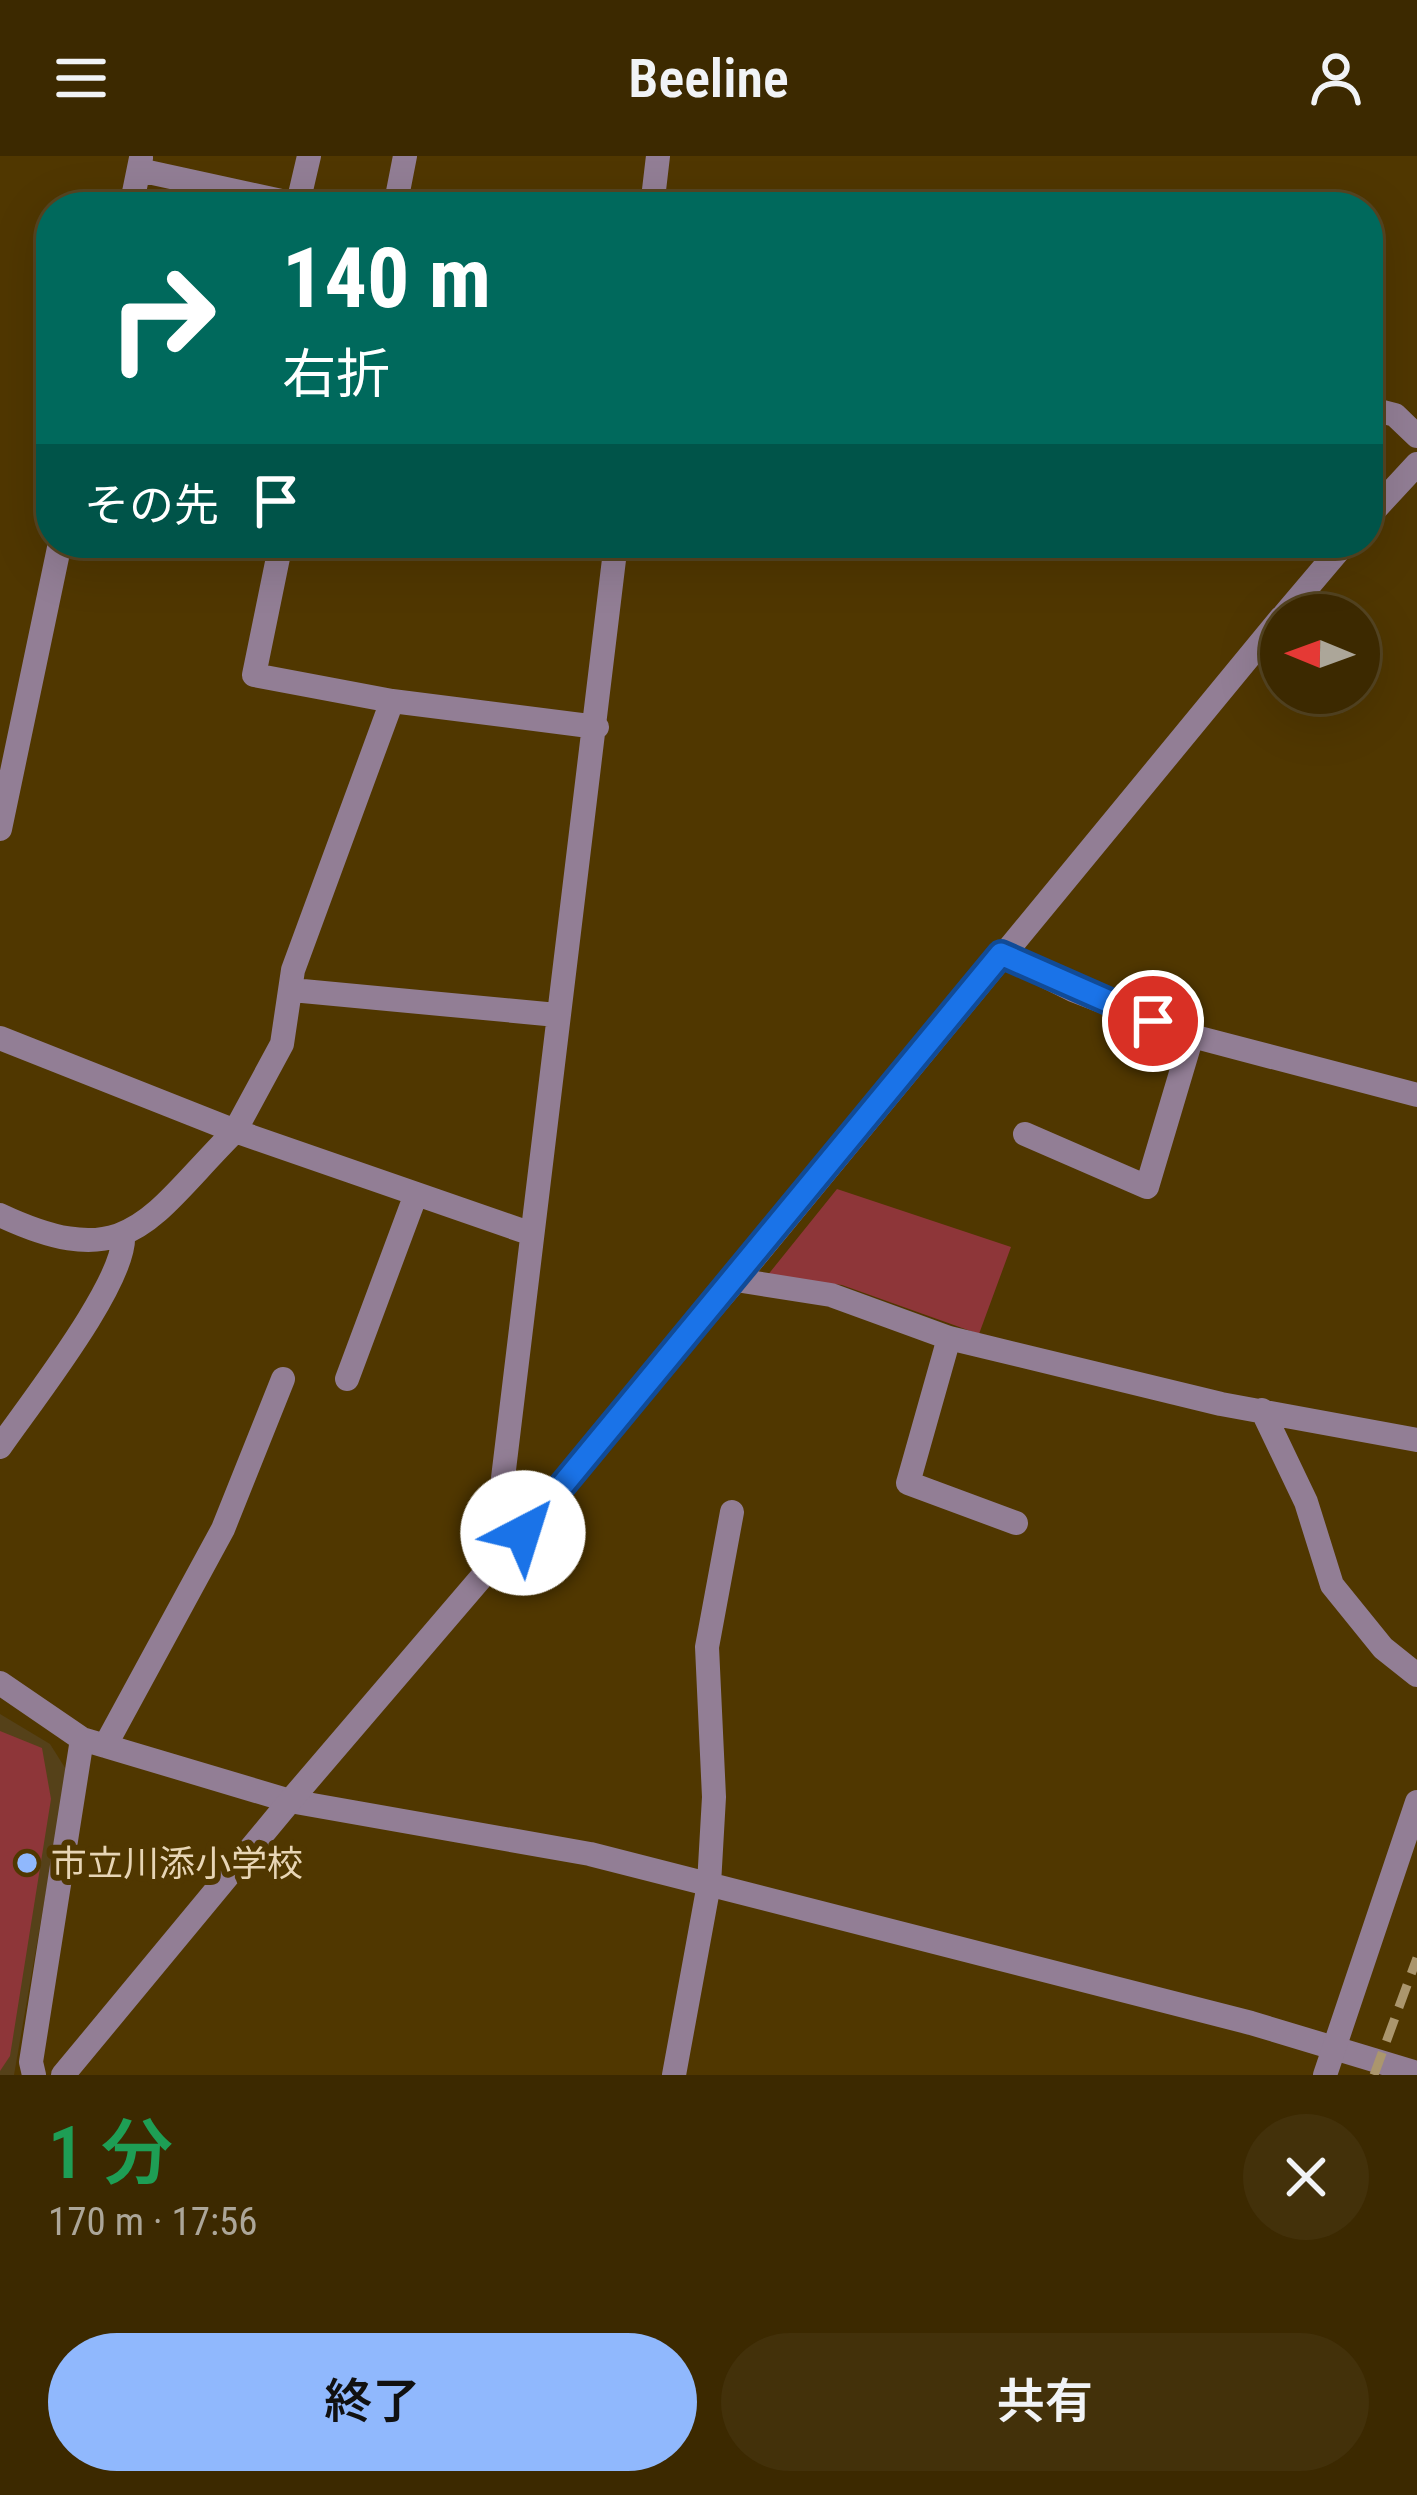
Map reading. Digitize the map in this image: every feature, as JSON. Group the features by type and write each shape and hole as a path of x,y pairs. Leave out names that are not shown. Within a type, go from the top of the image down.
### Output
{"street":[{"path":"305,192 309,156"},
{"path":"397,192 405,156"},
{"path":"654,192 658,156"},
{"path":"140,163 253,192"},
{"path":"1383,412 1395,415 1417,436"},
{"path":"1383,501 1417,464"},
{"path":"0,829 57,558"},
{"path":"278,558 254,675 392,701 597,727"},
{"path":"492,1570 614,558"},
{"path":"1302,594 1332,558"},
{"path":"63,2075 290,1801 736,1280 1260,643"},
{"path":"0,1215 68,1239 106,1243 135,1231 235,1131 282,1044 293,970 392,701"},
{"path":"1001,954 1073,990 1192,1036 1417,1095"},
{"path":"292,990 557,1015"},
{"path":"1025,1134 1147,1187 1192,1036"},
{"path":"0,1038 235,1131 532,1234"},
{"path":"346,1379 416,1194"},
{"path":"0,1447 110,1280 124,1249 123,1235"},
{"path":"736,1280 831,1295 949,1338 1262,1410 1417,1439"},
{"path":"949,1338 908,1483 1016,1523"},
{"path":"34,2075 31,2062 94,1742 223,1529 283,1379"},
{"path":"1262,1410 1306,1502 1332,1585 1383,1648 1417,1676"},
{"path":"674,2075 709,1884 714,1797 705,1700 707,1647 732,1511"},
{"path":"0,1683 94,1742 290,1801 590,1854 1417,2073"},
{"path":"1325,2075 1417,1802"}],"shaded area":[{"path":"837,1189 1011,1247 979,1334 842,1285 767,1276"},
{"name":"市立川添小学校","path":"0,1714 50,1744 67,1771 14,2075 0,2075"},
{"name":"市立川添小学校","path":"0,1731 42,1748 51,1799 10,2056 0,2071"}],"railway":[{"path":"1374,2075 1417,1958"}],"place":[{"name":"市立川添小学校","path":"27,1863"}],"route":[{"path":"523,1533 1001,954 1073,990 1153,1021"}]}
